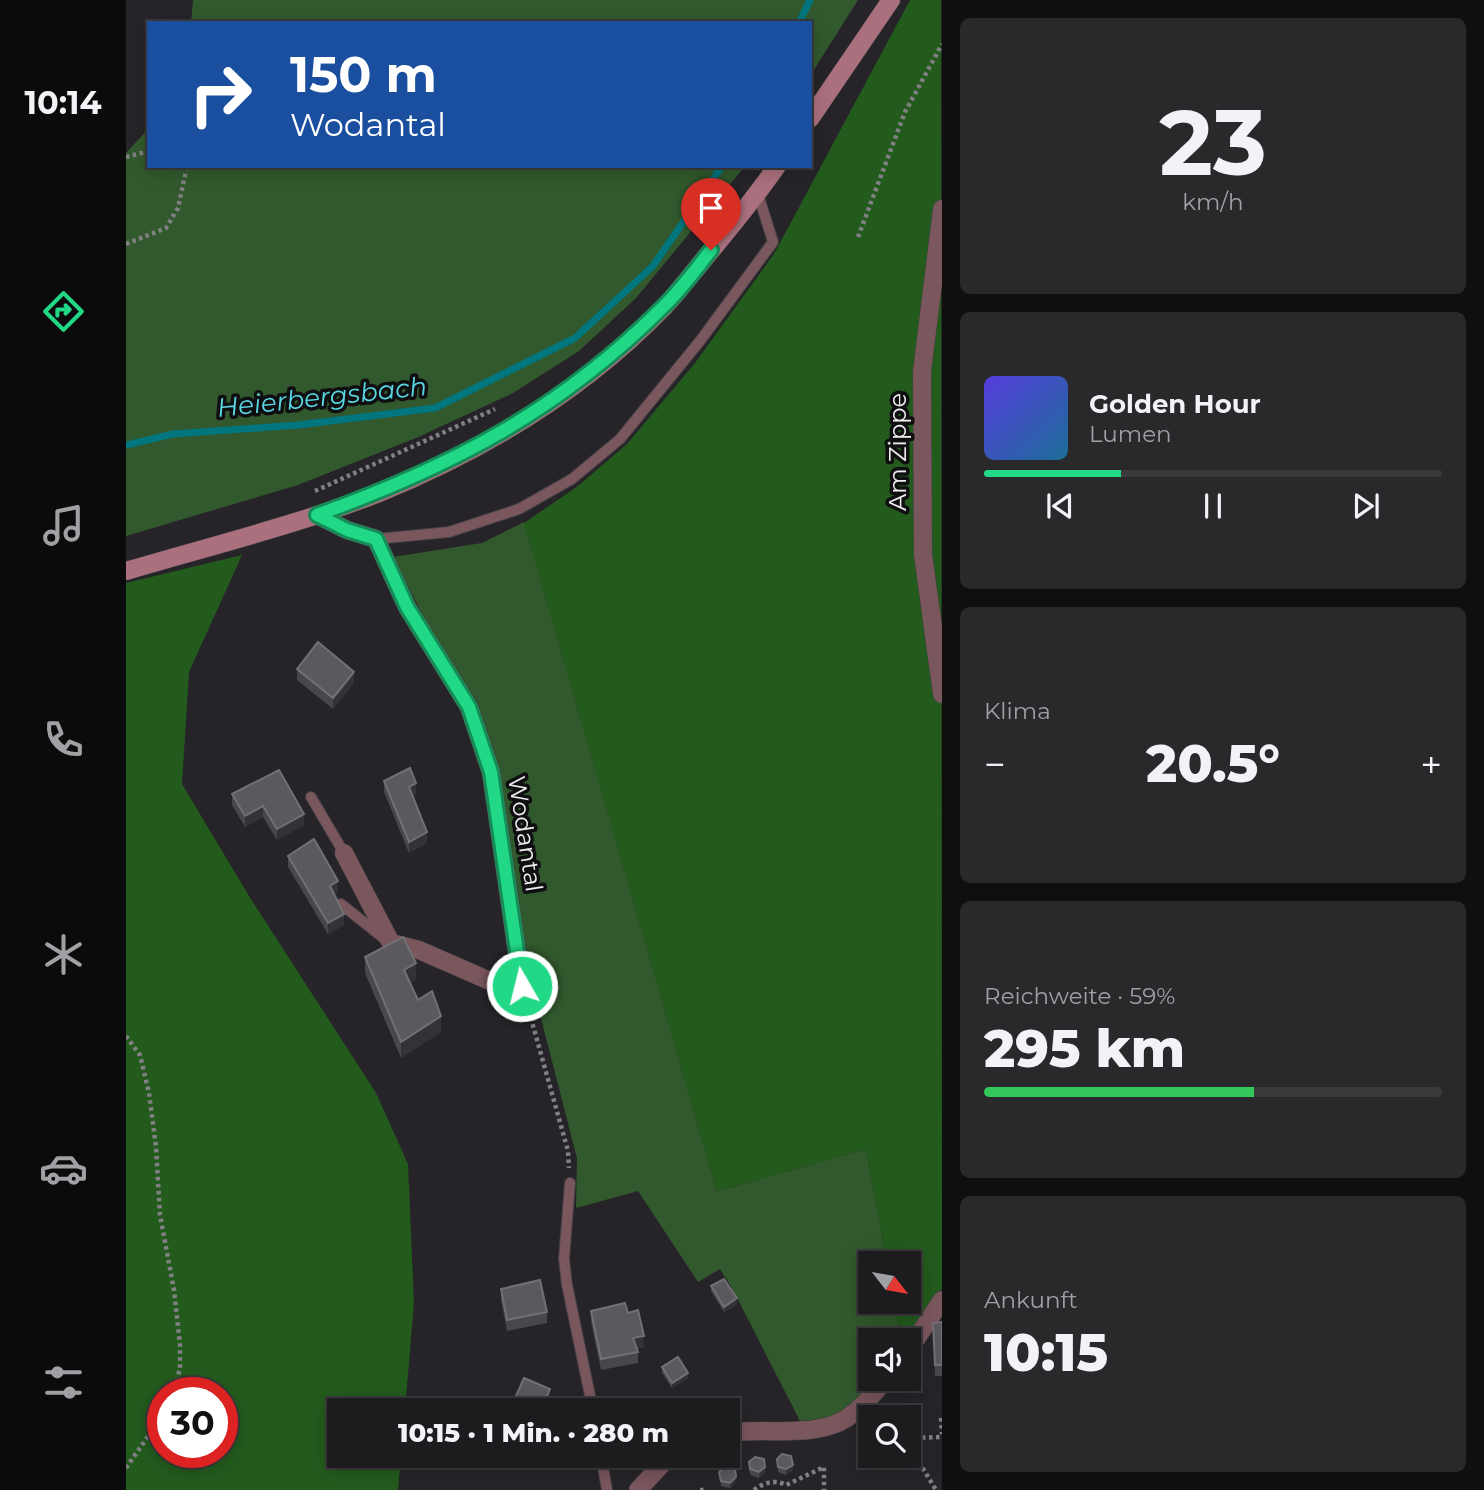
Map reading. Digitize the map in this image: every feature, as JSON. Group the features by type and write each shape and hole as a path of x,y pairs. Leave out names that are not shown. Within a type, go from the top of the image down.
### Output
{"main road":[{"path":"812,116 891,0"},
{"path":"126,571 317,515 379,493 484,443 530,416 588,375 665,306 758,194 776,168"}],"street":[{"name":"Am Zippe","path":"942,209 922,386 923,554 942,694"},
{"path":"317,515 347,530 376,539"},
{"name":"Wodantal","path":"376,539 407,607 469,707 491,772 522,986"},
{"path":"344,853 391,943 419,950 499,985 522,986"},
{"path":"921,1332 942,1300"},
{"path":"740,1431 786,1431 822,1427 845,1419 876,1391"},
{"path":"638,1490 658,1468"}],"lane":[{"path":"376,539 449,532 519,509 572,479 620,439 700,341 773,242 758,194"},
{"path":"310,797 344,853"},
{"path":"341,904 391,943"},
{"path":"570,1183 564,1259 591,1398"},
{"path":"603,1468 607,1490"}],"path":[{"path":"858,237 905,112 942,44"},
{"path":"126,157 147,152"},
{"path":"126,244 166,228 178,208 187,168"},
{"path":"309,494 498,408"},
{"path":"522,986 568,1151 570,1183"},
{"path":"126,1035 140,1055 149,1093 156,1147 160,1215 174,1290 180,1345 178,1377"},
{"path":"921,1437 942,1436 941,1418"},
{"path":"126,1468 147,1438"},
{"path":"921,1465 936,1490"},
{"path":"754,1490 764,1483 782,1483 788,1488 824,1467 824,1490"},
{"path":"761,1476 764,1483"},
{"path":"700,1490 706,1490"}],"green space":[{"path":"193,0 858,0 812,73 812,21 191,21"},
{"path":"910,0 941,0 942,1289 916,1328 899,1328 896,1314 921,1314 921,1251 885,1251 866,1149 717,1191 524,523 578,486 627,444 695,363 774,254"},
{"path":"147,130 147,168 743,168 636,298 579,351 513,393 416,438 298,485 126,536 126,153"},
{"path":"524,522 717,1191 866,1149 885,1251 858,1251 858,1314 896,1314 899,1328 858,1328 858,1391 867,1391 833,1418 800,1421 720,1269 698,1282 638,1191 576,1208 577,1158 530,976 499,768 477,701 434,637 393,557 482,543"},
{"path":"242,555 189,672 182,784 249,896 376,1093 408,1164 414,1303 406,1398 327,1398 327,1468 400,1468 398,1490 126,1490 126,583"}],"building":[{"path":"318,642 354,672 333,698 297,669"},
{"path":"410,768 416,783 409,787 427,832 409,842 384,781"},
{"path":"279,770 304,814 277,829 263,806 245,816 232,794"},
{"path":"314,839 338,881 330,886 344,914 328,923 288,856"},
{"path":"403,937 416,963 404,970 418,1000 432,991 441,1016 401,1042 365,957"},
{"path":"724,1279 737,1298 724,1307 711,1286"},
{"path":"540,1280 547,1312 507,1320 501,1289"},
{"path":"625,1303 628,1313 638,1310 644,1336 633,1338 638,1352 601,1359 591,1311"},
{"path":"942,1322 942,1365 935,1365 933,1323"},
{"path":"678,1357 688,1373 672,1383 662,1367"},
{"path":"524,1378 550,1389 546,1398 515,1398"},
{"path":"782,1454 791,1456 793,1465 786,1469 778,1467 777,1459"},
{"path":"755,1457 764,1459 765,1467 759,1472 750,1469 749,1462"},
{"path":"723,1468 732,1468 735,1469 736,1477 730,1483 721,1481 719,1472"}],"waterway":[{"name":"Heierbergsbach","path":"800,21 810,0"},
{"name":"Heierbergsbach","path":"126,445 173,434 298,425 435,408 575,338 653,266 721,168"}],"route":[{"path":"522,986 491,772 469,707 407,607 376,539 347,530 317,515 379,493 435,468 530,416 588,375 665,306 711,250"}]}
